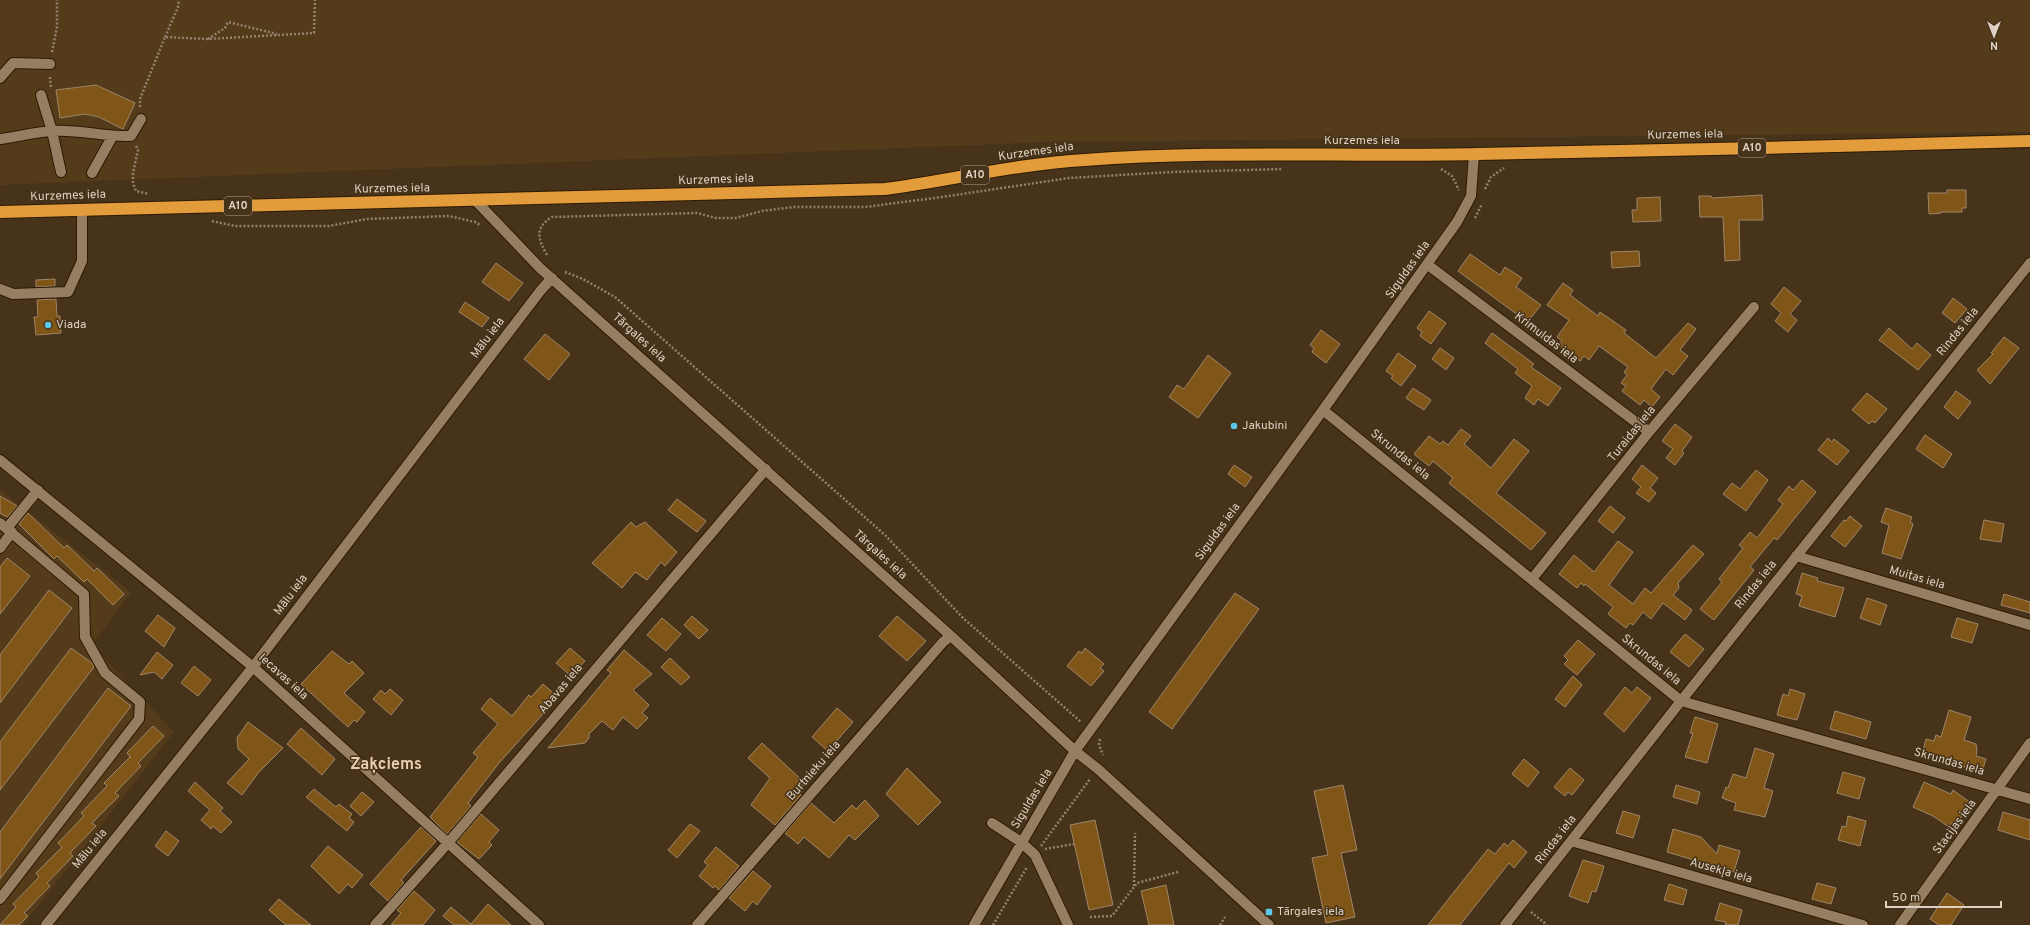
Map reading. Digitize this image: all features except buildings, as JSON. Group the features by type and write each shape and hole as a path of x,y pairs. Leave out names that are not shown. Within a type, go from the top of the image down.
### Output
{"highway":[{"name":"Kurzemes iela","path":"0,212 476,201 885,189 946,180 1027,165 1168,155 1474,154 2030,141"}],"street":[{"path":"0,78 13,63 50,64"},
{"path":"41,95 52,131 61,172"},
{"path":"0,139 52,131 93,133 112,137 131,136 141,119"},
{"path":"92,173 112,137"},
{"name":"Siguldas iela","path":"974,925 1075,751 1428,265 1457,222 1470,196 1474,154"},
{"name":"Tārgales iela","path":"476,201 540,268 766,469 951,636 1075,751 1098,769 1269,925"},
{"path":"0,289 13,294 68,292 82,261 82,209"},
{"name":"Rindas iela","path":"1505,925 1681,701 2030,263"},
{"name":"Krimuldas iela","path":"1428,265 1649,432"},
{"name":"Mālu iela","path":"46,925 253,666 541,290 552,278"},
{"name":"Turaidas iela","path":"1532,579 1649,432 1754,307"},
{"name":"Skrundas iela","path":"1323,410 1681,701 2030,799"},
{"name":"Iecavas iela","path":"0,460 253,666 539,925"},
{"name":"Abavas iela","path":"375,925 448,843 766,469"},
{"path":"0,548 6,528 38,490"},
{"path":"0,899 139,719 140,702 105,673 85,637 84,594 6,528"},
{"name":"Muitas iela","path":"1796,556 2030,625"},
{"name":"Burtnieku iela","path":"697,925 943,642 951,636"},
{"name":"Stacijas iela","path":"1900,925 2030,743"},
{"path":"992,823 1021,842 1035,855 1068,925"},
{"name":"Ausekļa iela","path":"1571,841 1863,925"}],"path":[{"path":"141,119 140,99 180,0"},
{"path":"165,37 206,39 314,33 315,0"},
{"path":"206,39 225,28 228,22 281,35"},
{"path":"131,136 138,150 133,183 136,191 151,194"},
{"path":"1438,168 1444,170 1452,176 1457,190 1470,196 1484,199 1486,187 1491,177 1502,168 1508,166"},
{"path":"540,268 548,257 541,244 539,231 543,222 552,217 697,213 716,218 736,218 762,211 793,207 865,207 1069,178 1165,172 1291,169"},
{"path":"205,222 213,221 235,226 329,226 367,219 449,216 475,222 486,229"},
{"path":"564,272 583,279 621,302 886,535 963,618 1100,738"},
{"path":"1074,844 1041,848 1083,787"},
{"path":"1134,886 1135,833"},
{"path":"993,925 1026,869"},
{"path":"1090,917 1112,916 1137,883 1178,872"},
{"path":"1521,904 1547,925"},
{"path":"1220,925 1225,917"}],"shaded area":[{"path":"0,0 2030,0 2030,132 1047,142 0,185"},
{"path":"0,490 131,592 92,645 174,732 23,925 0,925"}],"place":[{"name":"Viada","path":"48,325"},
{"name":"Jakubini","path":"1234,426"},
{"name":"Tārgales iela","path":"1269,912"}],"district":[{"name":"Zaķciems","path":"386,765"}]}
